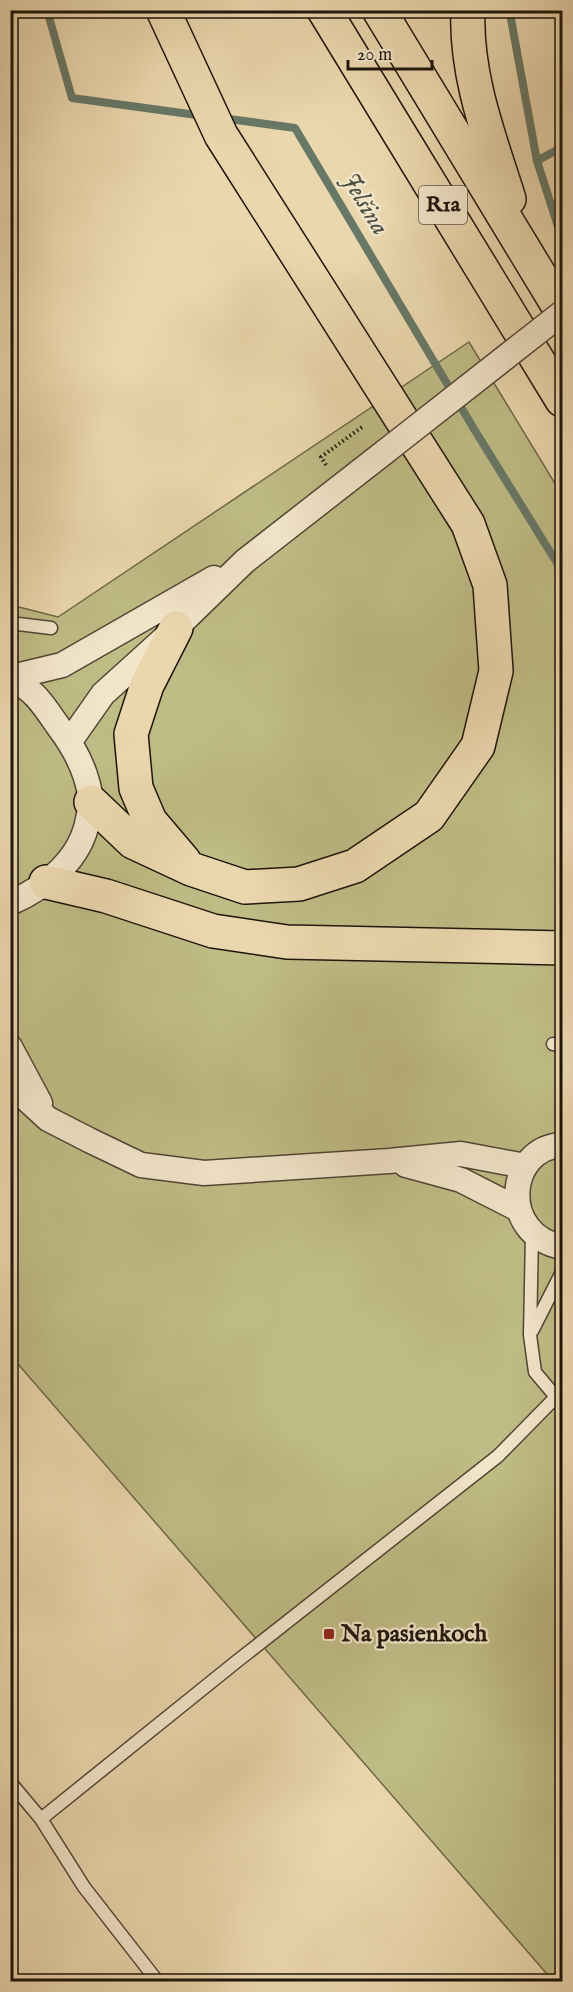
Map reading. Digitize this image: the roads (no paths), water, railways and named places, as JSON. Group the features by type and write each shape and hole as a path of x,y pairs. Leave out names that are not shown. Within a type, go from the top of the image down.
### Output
{"highway":[{"path":"91,802 133,842 191,869 245,887 299,884 355,866 429,816 478,747 496,671 490,585 468,524 221,135 163,10"},
{"name":"R1a","path":"324,10 562,400"},
{"name":"R1a","path":"379,10 562,313"},
{"path":"468,10 474,77 489,135 524,247"},
{"path":"176,628 147,685 131,734 136,788 150,821 191,869"},
{"path":"46,882 106,896 213,931 287,942 562,948"}],"street":[{"path":"70,741 103,694 245,561 562,313"},
{"path":"11,677 62,665 245,561"},
{"path":"10,903 24,897 46,882 70,861 86,834 91,802 83,769 70,741 33,691 11,677"},
{"path":"10,1047 48,1119"},
{"path":"10,1084 48,1119 141,1165 204,1173 461,1154 525,1166"},
{"path":"562,1145 556,1145 539,1153 525,1166 517,1187 518,1209 532,1234 549,1244 562,1247"},
{"path":"389,1161 461,1180 518,1209"}],"lane":[{"path":"10,623 51,628"},
{"path":"41,1819 498,1456 559,1399 535,1372 530,1335 532,1234"},
{"path":"530,1335 562,1272"},
{"path":"10,1782 41,1819 84,1887 158,1982"}],"waterway":[{"name":"Jelšina","path":"47,10 72,98 204,116"},
{"path":"513,10 511,19 537,161 562,239"},
{"name":"Jelšina","path":"222,118 295,128 474,429 562,571"},
{"path":"537,161 562,147"}],"place":[{"name":"Na pasienkoch","path":"329,1634"}]}
